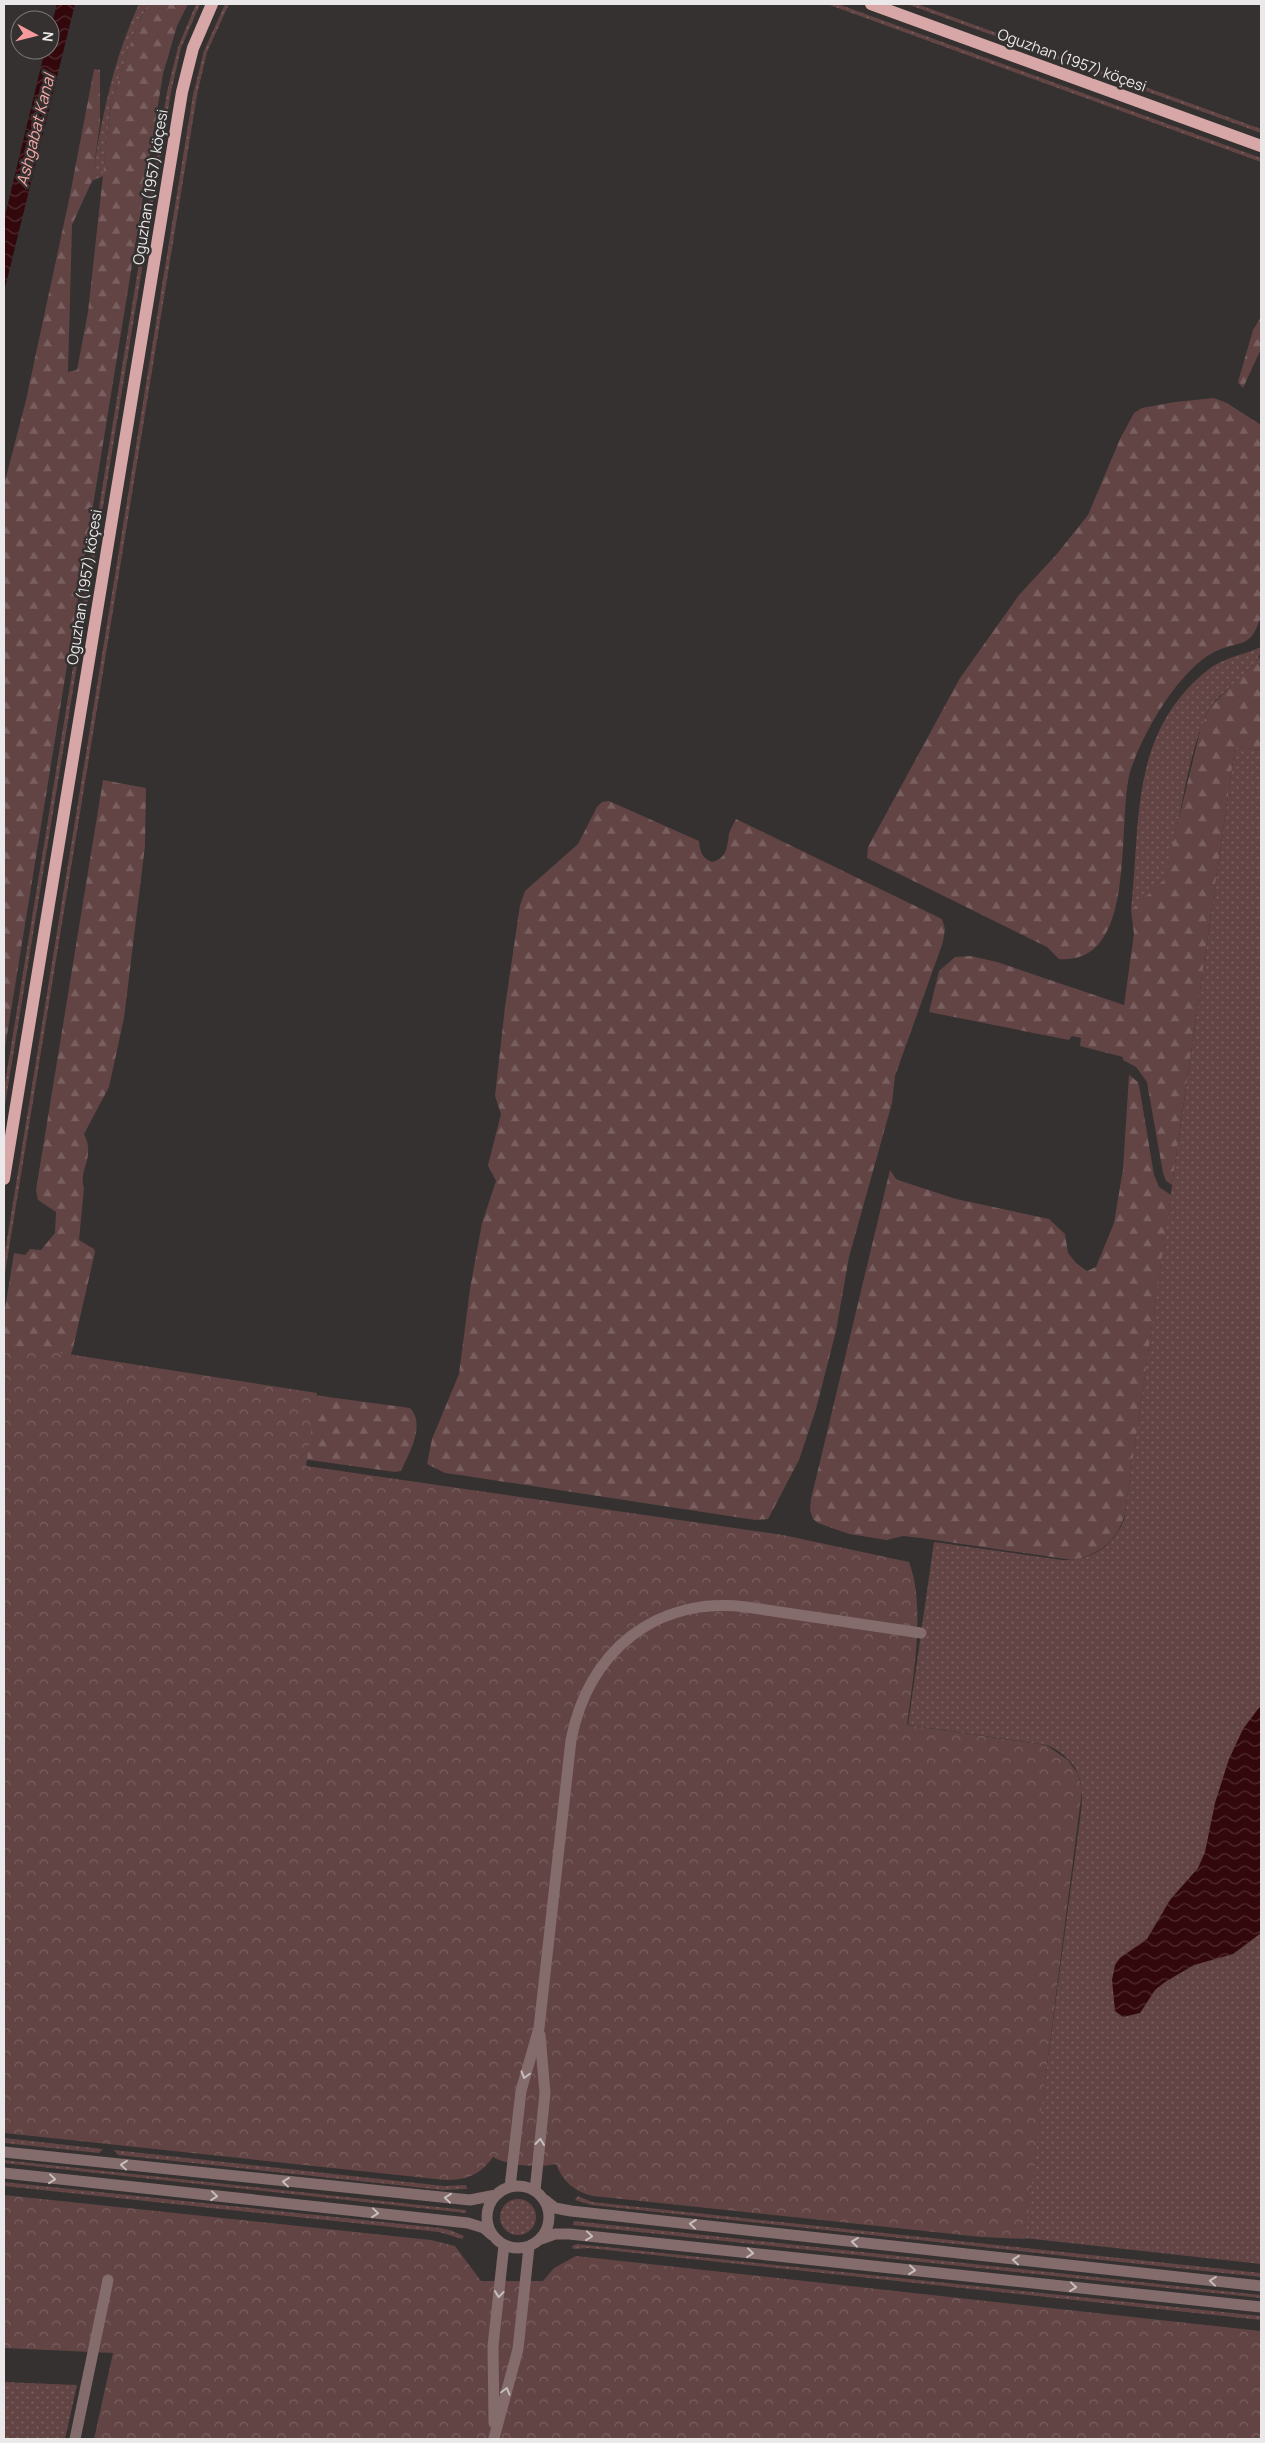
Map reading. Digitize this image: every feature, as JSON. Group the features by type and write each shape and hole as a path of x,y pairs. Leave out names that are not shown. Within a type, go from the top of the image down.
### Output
{"main road":[{"name":"Oguzhan (1957) köçesi","path":"4,1179 182,92 192,48 212,4"},
{"name":"Oguzhan (1957) köçesi","path":"871,4 1261,146"}],"street":[{"path":"510,2187 521,2091 539,2028 572,1733 577,1712 596,1672 630,1636 656,1621 684,1610 713,1605 781,1611 921,1633"},
{"path":"535,2191 545,2093 539,2028"},
{"path":"4,2152 470,2200 496,2195 510,2187 521,2186 535,2191 555,2208 571,2211 1261,2286"},
{"path":"4,2174 468,2223 484,2228 504,2245 515,2249 529,2247 541,2239 555,2234 569,2234 1261,2307"},
{"path":"492,2235 487,2214 496,2195"},
{"path":"541,2239 549,2220 544,2200"},
{"path":"494,2439 493,2346 504,2245"},
{"path":"494,2439 518,2349 529,2247"},
{"path":"75,2439 108,2280"}],"green space":[{"path":"139,4 148,4 134,34 111,102 103,176 92,181 99,135 109,91 122,47"},
{"path":"148,4 188,4 177,26 163,74 4,1054 4,485 26,400 70,195 94,69 100,70 100,124 92,181 72,225 68,372 77,370 88,312 111,102 134,34"},
{"path":"196,4 200,4 181,48 171,92 4,1111 4,1089 167,92 178,47"},
{"path":"225,4 229,4 207,52 197,95 4,1279 4,1258 193,95 204,51"},
{"path":"827,4 838,4 1261,158 1261,162"},
{"path":"907,4 917,4 1261,129 1261,133"},
{"path":"1261,317 1261,349 1243,388 1238,382 1253,330"},
{"path":"1214,398 1227,403 1261,425 1261,617 1254,633 1249,639 1223,648 1207,656 1197,664 1177,686 1158,713 1142,741 1131,769 1127,791 1120,885 1114,915 1103,939 1085,955 1059,959 1047,947 867,858 868,847 960,678 1019,595 1056,555 1088,515 1120,439 1134,413 1142,408"},
{"path":"1261,647 1259,656 1254,664 1212,704 1207,713 1189,769 1165,879 1150,895 1131,910 1139,811 1144,779 1152,749 1164,721 1183,694 1209,669 1228,659"},
{"path":"1261,656 1261,750 1235,747 1172,1185 1166,1181 1163,1173 1147,1082 1136,1067 1123,1060 1123,1057 1080,1046 1081,1038 1072,1036 1069,1040 929,1012 939,971 955,957 971,956 997,962 1124,1005 1134,934 1131,910 1164,880 1201,727 1210,707"},
{"path":"1235,747 1261,750 1261,2264 1024,2238 1080,1819 1081,1785 1074,1766 1059,1751 1047,1745 908,1725 934,1542 1073,1560 1091,1555 1107,1545 1114,1538 1124,1520"},
{"path":"103,780 146,788 145,846 124,1018 109,1087 84,1134 87,1142 88,1156 83,1175 84,1188 79,1240 94,1249 95,1252 73,1348 65,1373 4,1516 4,1315 14,1253 25,1255 30,1249 41,1250 55,1233 56,1212 38,1200 36,1190"},
{"path":"609,801 699,841 702,854 712,862 721,858 725,852 730,832 736,819 942,919 945,929 943,942 895,1076 892,1103 849,1257 836,1331 816,1409 799,1460 768,1519 755,1520 445,1473 427,1464 432,1439 459,1374 470,1289 482,1223 496,1181 488,1165 501,1114 495,1096 505,1007 520,905 525,891 578,844 597,807 602,802"},
{"path":"1129,1075 1138,1082 1154,1175 1159,1187 1171,1195 1125,1513 1118,1531 1099,1550 1091,1555 1072,1560 903,1536 887,1540 849,1534 818,1523 813,1519 810,1510 811,1499 890,1170 896,1179 956,1199 1049,1219 1065,1234 1068,1253 1076,1263 1087,1271 1096,1267 1114,1223 1123,1169"},
{"path":"4,1344 317,1393 306,1466 783,1535 909,1562 917,1599 917,1642 907,1725 1046,1745 1068,1760 1078,1774 1082,1790 1025,2239 981,2237 593,2196 580,2192 570,2185 562,2176 556,2164 541,2166 524,2165 493,2157 483,2168 472,2175 460,2179 445,2180 4,2133"},
{"path":"180,1377 410,1408 415,1415 416,1422 412,1448 401,1471 395,1472 182,1442"},
{"path":"4,2138 103,2149 99,2153 4,2143"},
{"path":"114,2150 444,2186 466,2185 467,2189 443,2190 118,2155"},
{"path":"4,2160 466,2210 466,2213 4,2163"},
{"path":"4,2182 440,2228 464,2236 462,2239 439,2232 4,2186"},
{"path":"4,2195 431,2240 455,2246 481,2281 543,2281 554,2268 576,2256 1261,2331 1261,2439 94,2439 113,2353 4,2348"},
{"path":"578,2196 592,2202 1261,2273 1261,2277 592,2205 575,2200"},
{"path":"518,2199 525,2200 531,2204 535,2210 535,2224 531,2230 525,2234 518,2235 511,2234 505,2230 501,2224 500,2217 501,2210 505,2204 511,2200"},
{"path":"574,2221 1261,2295 1261,2298 573,2225"},
{"path":"577,2244 1261,2316 1261,2320 588,2248 573,2249 572,2246"},
{"path":"4,2382 77,2385 65,2439 4,2439"}],"water":[{"name":"Ashgabat Kanal","path":"57,4 75,4 4,292 4,220 43,60 60,60 60,10 55,10"},
{"path":"1261,1705 1261,1933 1233,1954 1194,1965 1165,1982 1155,1990 1140,2013 1123,2017 1115,2011 1112,1980 1115,1965 1120,1958 1147,1939 1170,1900 1198,1868 1205,1852 1215,1803 1229,1759 1243,1729"}]}
